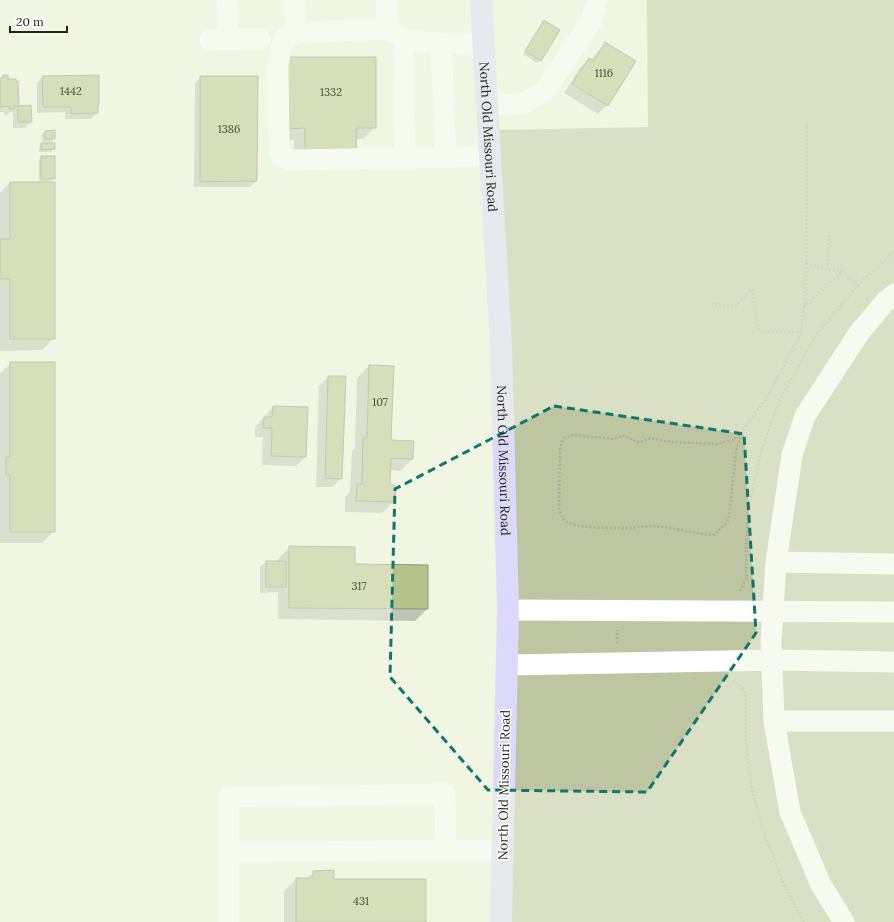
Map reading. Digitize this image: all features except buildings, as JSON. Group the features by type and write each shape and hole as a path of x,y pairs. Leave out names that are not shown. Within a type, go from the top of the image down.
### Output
{"main road":[{"name":"North Old Missouri Road","path":"481,0 501,345 508,610 501,922"}],"lane":[{"path":"227,0 219,40 260,39"},
{"path":"294,0 296,33"},
{"path":"386,0 388,28"},
{"path":"488,106 525,103 546,89 592,20 597,0"},
{"path":"484,44 404,42 388,28 296,33 286,38 281,48 278,65 279,151 281,155 290,160 490,155"},
{"path":"404,42 405,158"},
{"path":"441,43 446,157"},
{"path":"844,922 820,885 790,812 774,721 771,641 776,562 792,455 805,416 859,333 885,302 894,294"},
{"path":"776,562 894,564"},
{"path":"508,610 894,612"},
{"path":"507,665 772,660 894,662"},
{"path":"774,721 894,721"},
{"path":"229,922 229,797 445,794 446,850"},
{"path":"229,852 503,850"}],"path":[{"path":"741,433 736,452 729,516 726,522 714,535 660,527 632,528 577,526 562,518 559,509 560,448 566,437 573,435 614,439 621,436 630,438 637,442 654,438 670,442 717,444 733,440 741,433 767,397 801,332 806,263 807,123"},
{"path":"827,269 829,234"},
{"path":"806,263 842,272 858,285"},
{"path":"804,307 842,272"},
{"path":"711,304 735,306 752,289 759,331 801,332"}],"highlighted area":[{"path":"554,406 744,434 756,633 647,792 488,790 390,677 395,489"}],"green space":[{"path":"647,0 894,0 894,922 501,922 507,665 489,130 648,127"}]}
